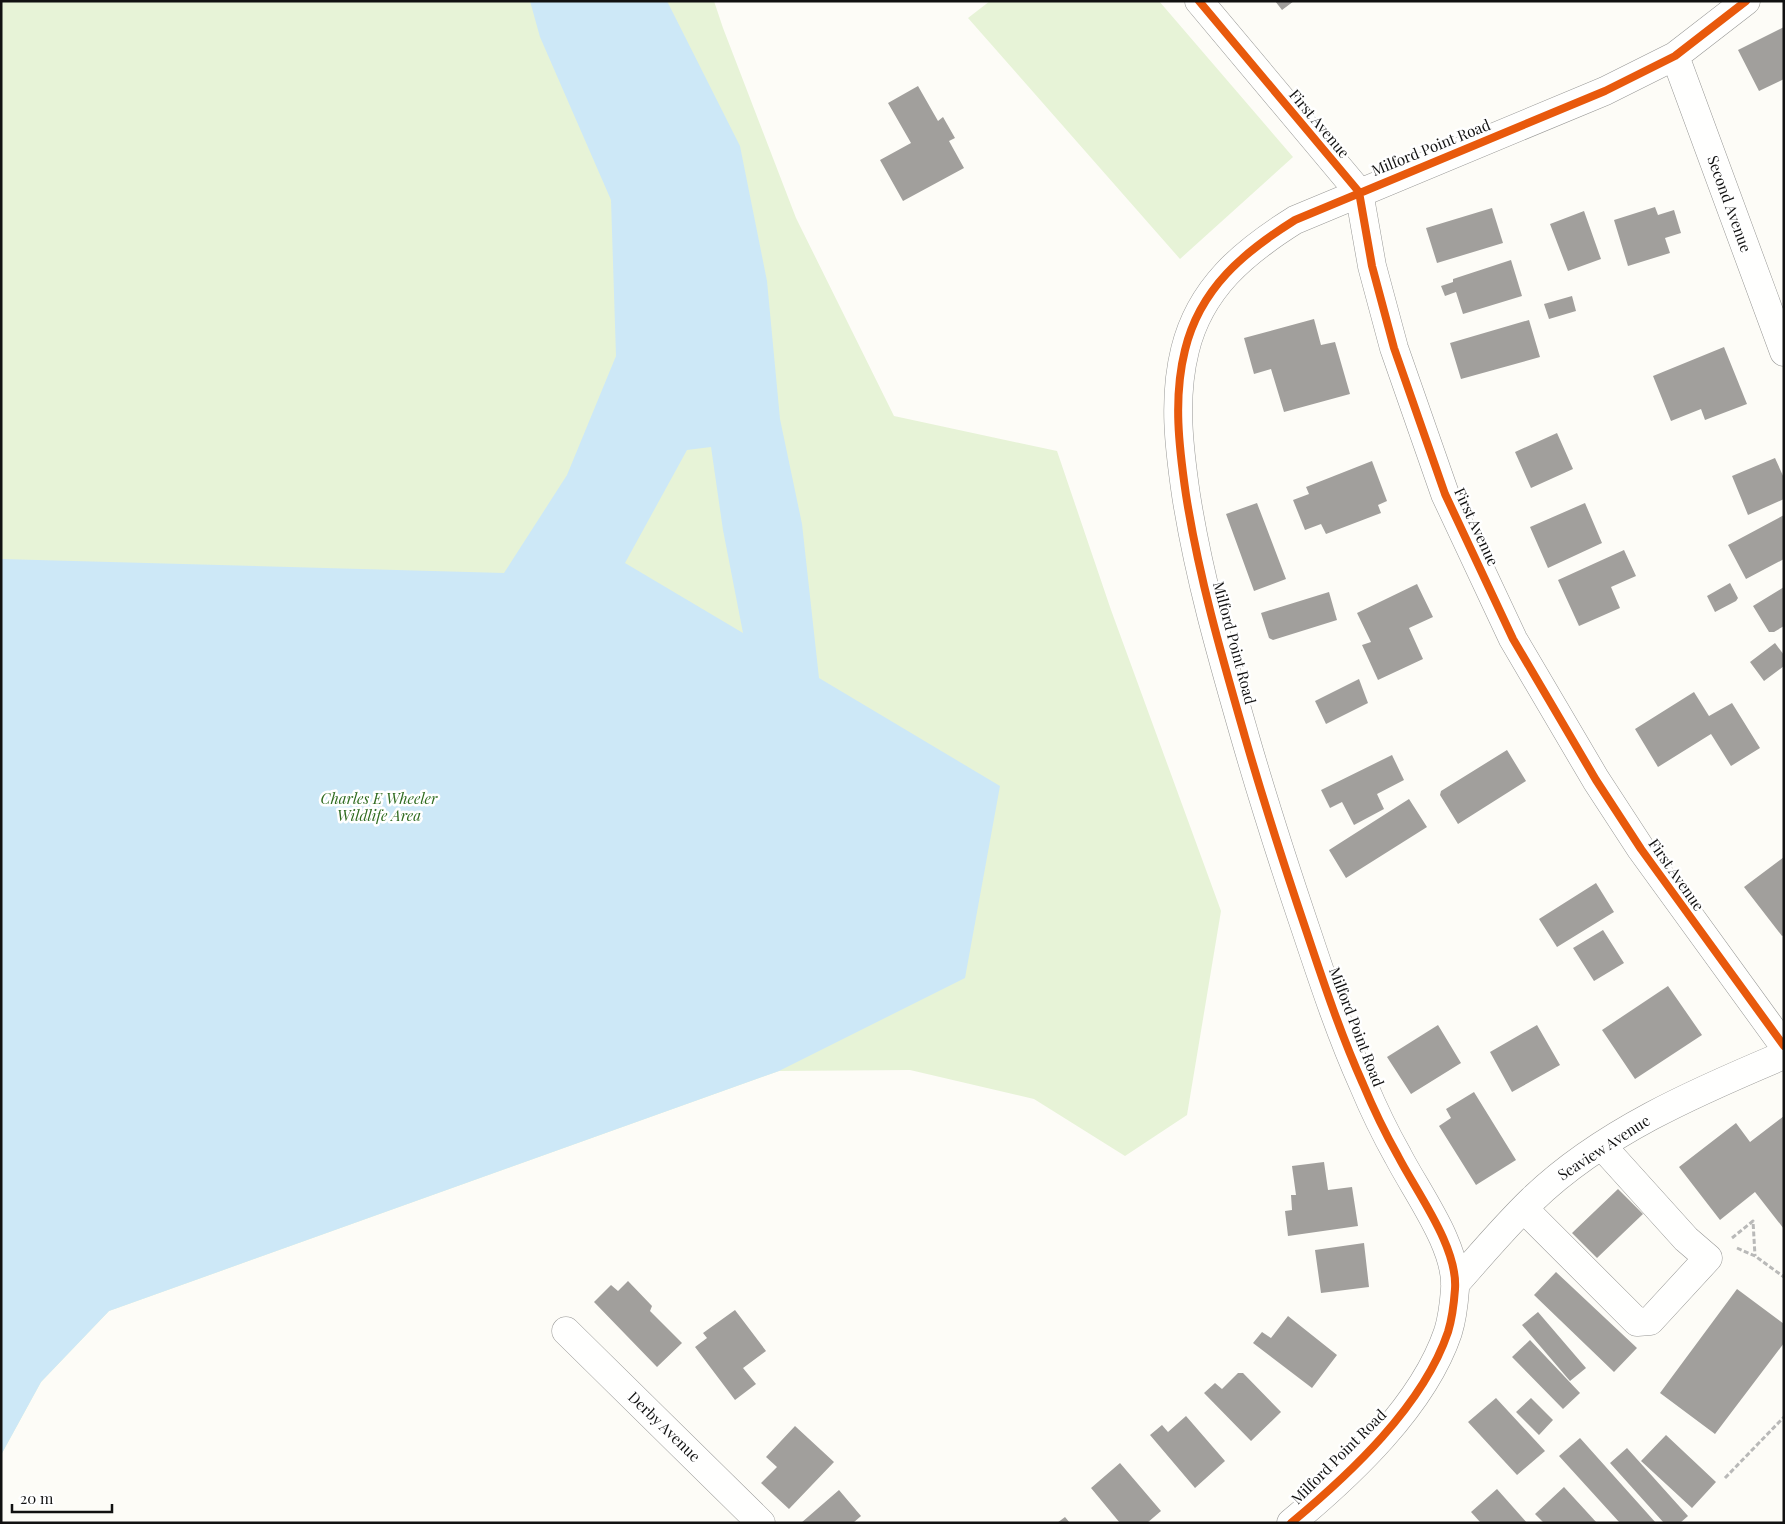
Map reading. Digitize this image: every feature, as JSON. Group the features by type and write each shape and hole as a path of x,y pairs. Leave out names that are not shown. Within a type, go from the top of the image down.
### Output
{"street":[{"name":"First Avenue","path":"1199,1 1358,192 1372,266 1394,348 1445,494 1513,639 1596,780 1641,849 1784,1046"},
{"name":"Milford Point Road","path":"1291,1523 1365,1455 1400,1415 1429,1372 1448,1331 1455,1284 1453,1263 1441,1235 1388,1138 1353,1062 1331,1007 1269,820 1214,629 1192,532 1179,448 1178,418 1182,368 1192,329 1207,298 1233,266 1256,245 1295,220 1358,192 1588,98 1675,56 1746,1"},
{"name":"Second Avenue","path":"1675,56 1784,352"},
{"name":"Seaview Avenue","path":"1455,1284 1524,1209 1563,1173 1602,1146 1671,1105 1784,1055"},
{"path":"1524,1209 1637,1322 1650,1321 1717,1250 1686,1238 1602,1146"},
{"name":"Derby Avenue","path":"566,1331 761,1523"}],"path":[{"path":"1717,1250 1753,1222 1755,1256"},
{"path":"1717,1250 1755,1256 1784,1277"},
{"path":"1725,1478 1784,1417"}],"green space":[{"name":"Charles E Wheeler Wildlife Area","path":"1,1 714,1 796,218 894,416 1057,451 1111,610 1221,911 1187,1115 1125,1156 1034,1099 910,1070 779,1071 109,1311 41,1382 1,1455"},
{"path":"990,1 1159,1 1293,157 1180,259 968,18"}],"water":[{"name":"Charles E Wheeler Wildlife Area","path":"530,1 667,1 740,146 767,281 780,419 802,524 819,678 1000,786 965,978 779,1071 109,1311 41,1382 1,1455 1,559 504,573 567,475 616,356 611,200 540,37","holes":["711,447 723,530 743,633 625,563 687,450"]}],"building":[{"path":"1275,1 1294,1 1282,10"},
{"path":"1784,27 1784,79 1759,91 1738,50"},
{"path":"918,86 938,121 943,117 955,138 949,141 964,168 903,201 880,160 911,143 888,103"},
{"path":"1655,207 1658,215 1674,210 1681,233 1665,238 1670,253 1628,266 1614,220"},
{"path":"1492,208 1503,243 1437,263 1426,228"},
{"path":"1584,211 1601,259 1568,271 1550,224"},
{"path":"1511,260 1522,296 1463,314 1456,292 1445,296 1441,286 1453,282 1453,279"},
{"path":"1572,296 1576,311 1549,319 1544,304"},
{"path":"1314,319 1321,345 1335,342 1350,394 1284,412 1271,369 1254,374 1244,338"},
{"path":"1529,320 1540,357 1461,379 1450,343"},
{"path":"1724,347 1747,404 1705,420 1701,409 1671,421 1653,376"},
{"path":"1557,433 1573,469 1531,488 1515,452"},
{"path":"1775,458 1784,478 1784,499 1748,515 1732,476"},
{"path":"1372,461 1387,501 1378,505 1381,513 1326,534 1321,524 1305,530 1293,500 1309,494 1306,487"},
{"path":"1257,503 1286,579 1254,591 1226,514"},
{"path":"1585,503 1602,543 1548,568 1530,527"},
{"path":"1784,515 1784,559 1746,579 1728,545"},
{"path":"1624,550 1636,576 1611,587 1620,608 1579,626 1558,580"},
{"path":"1730,583 1738,598 1736,601 1715,612 1707,596"},
{"path":"1417,584 1433,617 1409,628 1423,659 1378,680 1362,645 1371,642 1357,613"},
{"path":"1784,587 1784,626 1774,632 1769,632 1753,606"},
{"path":"1329,592 1337,620 1273,640 1269,638 1261,613"},
{"path":"1775,643 1784,655 1784,666 1764,681 1750,662"},
{"path":"1359,679 1368,703 1326,724 1315,701"},
{"path":"1694,692 1709,716 1732,703 1760,748 1731,766 1711,734 1658,767 1635,729"},
{"path":"1507,750 1526,781 1458,824 1440,795 1441,791"},
{"path":"1392,755 1404,780 1377,794 1384,809 1354,825 1342,802 1330,808 1321,790"},
{"path":"1409,799 1427,827 1346,878 1329,850"},
{"path":"1784,857 1784,935 1782,936 1744,887"},
{"path":"1596,883 1614,912 1557,947 1539,919"},
{"path":"1603,930 1624,963 1594,981 1573,948"},
{"path":"1668,986 1702,1035 1635,1079 1602,1030"},
{"path":"1438,1025 1461,1063 1411,1094 1387,1057"},
{"path":"1537,1025 1560,1065 1512,1092 1490,1052"},
{"path":"1474,1092 1516,1160 1476,1185 1439,1126 1451,1118 1446,1109"},
{"path":"1784,1116 1784,1229 1755,1192 1720,1220 1679,1167 1736,1123 1750,1142"},
{"path":"1324,1162 1328,1190 1352,1187 1358,1226 1288,1236 1285,1211 1292,1210 1291,1195 1296,1195 1292,1166"},
{"path":"1618,1189 1643,1214 1597,1258 1572,1233"},
{"path":"1364,1243 1369,1287 1321,1293 1315,1250"},
{"path":"1556,1272 1637,1348 1614,1372 1534,1295"},
{"path":"628,1281 652,1306 650,1311 682,1343 657,1367 594,1302 611,1285 618,1291"},
{"path":"1737,1289 1784,1324 1784,1343 1715,1434 1660,1393"},
{"path":"735,1310 766,1351 743,1368 756,1384 735,1400 695,1347 707,1338 703,1333"},
{"path":"1538,1312 1586,1368 1570,1381 1522,1325"},
{"path":"1288,1316 1337,1355 1312,1388 1253,1343 1262,1332 1271,1338"},
{"path":"1530,1340 1580,1393 1563,1409 1512,1357"},
{"path":"1238,1373 1243,1373 1281,1412 1251,1441 1204,1393 1215,1383 1222,1389"},
{"path":"1496,1398 1545,1451 1517,1475 1468,1422"},
{"path":"1531,1398 1553,1420 1539,1435 1516,1412"},
{"path":"1186,1416 1225,1461 1195,1488 1150,1435 1162,1425 1168,1432"},
{"path":"795,1426 834,1462 789,1509 761,1483 777,1467 766,1457"},
{"path":"1666,1435 1716,1482 1692,1508 1641,1461"},
{"path":"1580,1438 1656,1523 1620,1523 1559,1456"},
{"path":"1627,1448 1688,1516 1680,1523 1664,1523 1610,1463"},
{"path":"1120,1463 1161,1511 1147,1523 1120,1523 1091,1488"},
{"path":"1564,1487 1597,1523 1544,1523 1535,1514"},
{"path":"1497,1489 1527,1523 1481,1523 1471,1512"},
{"path":"839,1490 861,1516 853,1523 801,1523"},
{"path":"1065,1517 1070,1523 1057,1523"}],"cycle path":[{"path":"1199,1 1359,192 1372,266 1394,348 1445,494 1513,639 1596,780 1641,849 1784,1046"},
{"path":"1291,1523 1360,1461 1403,1412 1421,1386 1448,1332 1454,1300 1454,1273 1450,1256 1435,1221 1384,1129 1347,1047 1291,884 1245,737 1204,587 1186,495 1178,422 1179,386 1185,350 1201,308 1226,274 1258,245 1295,220 1605,91 1675,56 1746,1"}]}
